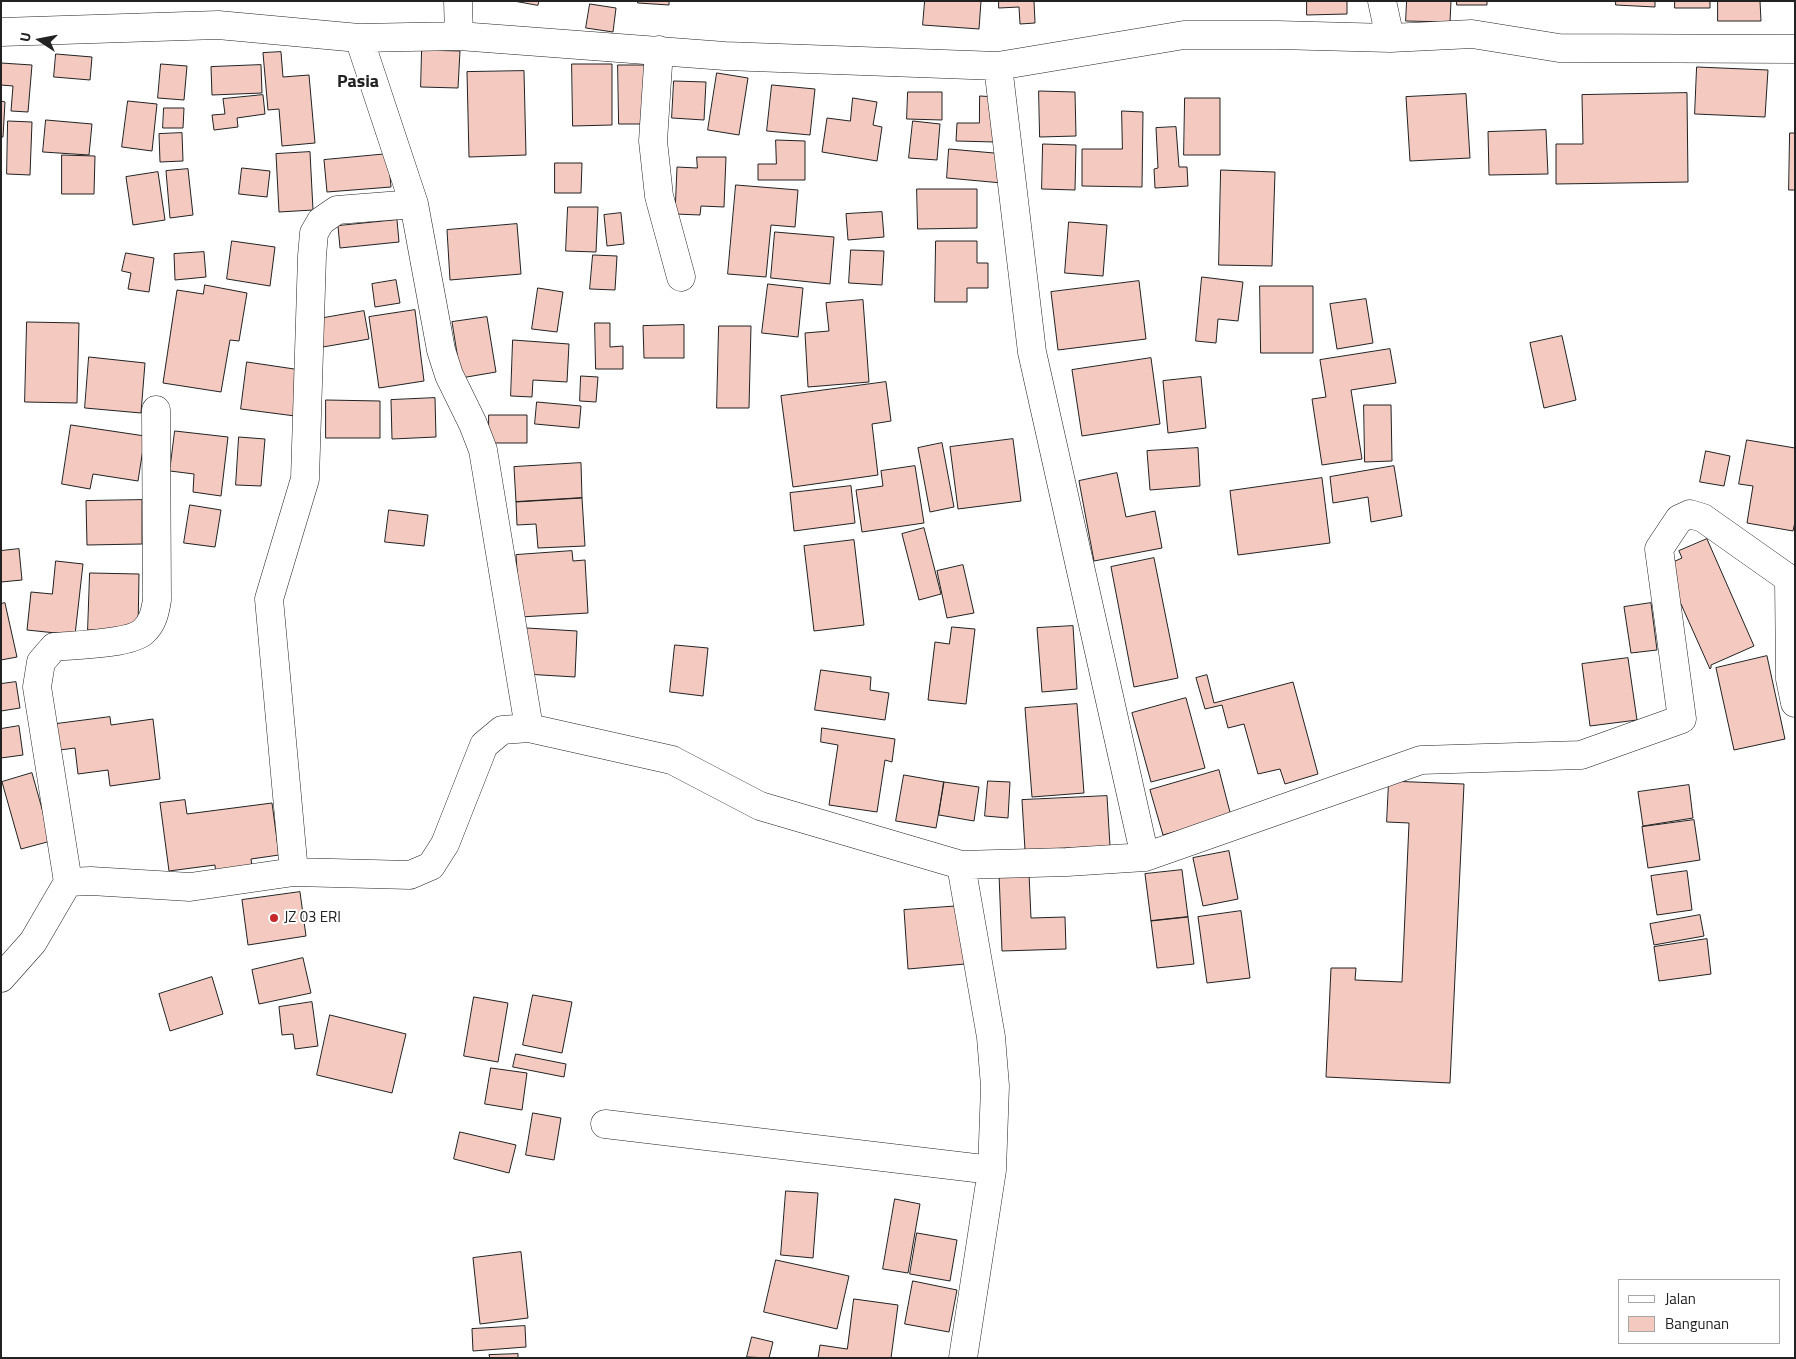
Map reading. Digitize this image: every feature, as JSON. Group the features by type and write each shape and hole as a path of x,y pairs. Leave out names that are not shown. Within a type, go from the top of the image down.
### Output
{"street":[{"path":"458,1 459,36"},
{"path":"1382,1 1390,38"},
{"path":"1,32 218,25 359,38 459,36 725,56 998,66 1184,35 1390,38 1472,34 1559,48 1795,49"},
{"path":"359,38 414,204 441,350 449,375 473,424 483,450 529,728"},
{"path":"659,50 653,141 658,196 680,277"},
{"path":"998,66 1032,352 1145,857"},
{"path":"294,872 269,599 305,479 314,233 321,221 338,210 414,204"},
{"path":"1,978 32,942 68,882 37,687 41,662 54,647 120,640 142,633 154,618 157,600 156,410"},
{"path":"68,882 91,881 190,887 294,872 410,875 431,866 445,844 484,745 502,730 529,728 672,760 760,806 961,864 1067,862 1145,857 1421,760 1581,755 1682,719 1659,550 1679,519 1690,514 1703,518 1792,582 1790,679 1795,703"},
{"path":"961,864 991,1037 994,1086 992,1170 963,1358"},
{"path":"605,1124 992,1170"}],"building":[{"path":"514,1 539,1 538,5"},
{"path":"638,1 669,1 669,5 638,3"},
{"path":"925,1 981,1 979,29 923,25"},
{"path":"999,1 1034,1 1035,23 1020,24 1019,7 999,8"},
{"path":"1307,1 1347,1 1347,14 1307,15"},
{"path":"1407,1 1451,1 1450,22 1406,21"},
{"path":"1457,1 1487,1 1487,5 1457,5"},
{"path":"1616,1 1655,1 1655,7 1616,5"},
{"path":"1675,1 1710,1 1710,8 1675,8"},
{"path":"1718,1 1760,1 1761,21 1718,21"},
{"path":"590,4 616,8 613,32 586,28"},
{"path":"422,50 460,51 458,88 421,87"},
{"path":"281,52 283,77 309,75 315,143 282,146 279,109 268,110 263,53"},
{"path":"56,54 92,57 90,80 54,77"},
{"path":"1,63 32,65 28,112 11,111 13,86 1,85"},
{"path":"161,64 187,66 184,100 158,98"},
{"path":"572,64 612,64 612,125 573,126"},
{"path":"261,65 262,93 212,95 211,67"},
{"path":"618,65 648,65 648,124 619,124"},
{"path":"1697,67 1768,70 1765,117 1695,114"},
{"path":"524,71 526,155 469,157 467,72"},
{"path":"717,73 748,78 739,135 708,130"},
{"path":"674,81 706,82 704,120 672,118"},
{"path":"772,85 815,89 810,135 767,131"},
{"path":"1039,91 1075,92 1076,136 1040,137"},
{"path":"908,92 942,92 942,120 907,119"},
{"path":"1687,93 1688,182 1556,184 1556,144 1583,144 1582,95"},
{"path":"1466,94 1470,158 1410,161 1406,97"},
{"path":"263,95 265,114 237,118 238,127 214,130 212,115 225,114 223,99"},
{"path":"980,96 996,97 995,142 956,141 957,123 979,123"},
{"path":"853,98 877,102 873,125 882,127 877,161 822,152 827,118 850,121"},
{"path":"1185,98 1220,98 1220,155 1184,155"},
{"path":"1,101 5,102 3,137 1,137"},
{"path":"128,101 157,104 152,151 122,147"},
{"path":"164,108 184,108 183,128 163,128"},
{"path":"1122,111 1143,112 1142,187 1082,186 1082,149 1122,149"},
{"path":"46,120 92,124 89,155 43,152"},
{"path":"8,121 32,122 30,175 7,174"},
{"path":"913,121 940,124 937,160 909,158"},
{"path":"1176,127 1179,167 1187,167 1188,186 1155,188 1154,169 1158,168 1156,128"},
{"path":"1546,130 1548,174 1489,175 1488,132"},
{"path":"182,133 183,161 160,162 159,134"},
{"path":"1790,133 1795,133 1795,190 1789,190"},
{"path":"776,140 805,141 805,180 758,180 758,164 776,164"},
{"path":"1043,144 1076,145 1075,190 1042,189"},
{"path":"949,149 1005,154 1002,183 947,178"},
{"path":"310,152 313,210 279,212 276,154"},
{"path":"388,154 391,187 327,192 324,160"},
{"path":"62,155 95,156 94,194 62,194"},
{"path":"697,157 726,157 724,207 701,206 700,215 675,214 677,167 697,168"},
{"path":"555,163 582,163 581,193 555,193"},
{"path":"242,168 270,171 267,197 239,194"},
{"path":"188,169 193,215 170,218 166,171"},
{"path":"1221,170 1275,172 1272,266 1219,265"},
{"path":"158,172 165,220 133,225 126,177"},
{"path":"736,185 798,190 795,227 771,225 766,277 728,274"},
{"path":"917,189 977,189 977,228 918,229"},
{"path":"568,207 598,207 596,252 566,251"},
{"path":"882,212 884,237 848,240 846,214"},
{"path":"621,213 624,244 607,246 604,215"},
{"path":"397,220 399,242 340,248 338,226"},
{"path":"1069,222 1107,225 1103,276 1065,273"},
{"path":"517,224 521,274 450,280 447,230"},
{"path":"775,232 834,237 830,284 771,278"},
{"path":"232,241 275,247 270,286 227,279"},
{"path":"936,241 977,241 977,263 988,263 988,288 967,288 967,302 935,302"},
{"path":"851,250 884,251 882,285 849,283"},
{"path":"204,252 206,277 175,280 174,254"},
{"path":"126,253 154,258 149,292 128,289 131,273 122,271"},
{"path":"593,255 617,256 615,290 590,289"},
{"path":"1202,277 1243,282 1238,321 1218,319 1216,343 1196,341"},
{"path":"396,280 400,303 375,307 372,284"},
{"path":"1139,281 1146,339 1058,350 1051,292"},
{"path":"768,284 803,288 798,337 762,333"},
{"path":"205,285 247,293 239,341 230,340 221,392 163,383 177,290 203,294"},
{"path":"1260,286 1313,286 1313,353 1261,353"},
{"path":"538,288 563,292 557,332 532,329"},
{"path":"1366,299 1373,343 1337,349 1330,304"},
{"path":"863,300 869,382 808,387 805,333 829,331 826,303"},
{"path":"415,310 424,381 379,388 369,317"},
{"path":"364,311 369,339 323,347 318,319"},
{"path":"487,317 496,372 461,378 452,322"},
{"path":"27,322 79,323 77,403 25,402"},
{"path":"595,323 610,323 610,347 623,346 623,369 596,369"},
{"path":"684,325 684,358 644,358 643,326"},
{"path":"719,326 751,326 749,408 717,408"},
{"path":"1562,336 1576,400 1544,408 1530,343"},
{"path":"513,340 569,344 567,382 533,380 532,397 511,396"},
{"path":"1390,349 1396,383 1351,390 1362,459 1322,465 1312,399 1326,397 1320,360"},
{"path":"89,357 145,363 141,413 85,408"},
{"path":"1151,358 1160,424 1082,436 1072,370"},
{"path":"247,362 301,370 295,416 241,409"},
{"path":"581,376 598,377 596,402 580,401"},
{"path":"1201,377 1206,428 1168,433 1163,381"},
{"path":"886,382 891,421 872,424 878,475 793,487 781,396"},
{"path":"435,398 436,437 392,439 391,400"},
{"path":"326,400 380,401 380,438 326,438"},
{"path":"537,402 581,406 579,428 535,424"},
{"path":"1364,405 1391,405 1392,461 1365,462"},
{"path":"489,415 527,415 527,443 489,443"},
{"path":"71,425 145,436 138,481 93,474 90,489 62,484"},
{"path":"175,431 228,437 221,496 193,492 194,474 170,471"},
{"path":"239,437 265,439 261,486 236,485"},
{"path":"1013,439 1021,501 958,509 950,447"},
{"path":"1747,440 1795,448 1795,522 1793,531 1747,523 1753,486 1739,484"},
{"path":"942,443 954,507 930,512 918,448"},
{"path":"1198,448 1200,486 1150,490 1147,451"},
{"path":"1706,451 1730,456 1724,486 1700,482"},
{"path":"581,463 582,498 516,502 514,467"},
{"path":"915,466 924,523 862,532 856,490 883,486 881,471"},
{"path":"1394,466 1402,516 1371,522 1368,497 1333,503 1330,477"},
{"path":"1117,473 1126,517 1155,511 1162,548 1094,561 1079,481"},
{"path":"1322,478 1330,543 1238,555 1230,491"},
{"path":"851,486 855,523 794,531 790,493"},
{"path":"582,498 585,546 538,548 536,524 517,525 516,502"},
{"path":"142,500 142,544 87,545 86,501"},
{"path":"190,505 221,510 215,547 184,543"},
{"path":"389,510 428,515 424,546 385,542"},
{"path":"924,528 941,594 919,600 902,534"},
{"path":"1707,539 1754,646 1711,665 1710,669 1664,566 1682,558 1679,551"},
{"path":"854,540 864,625 814,631 804,546"},
{"path":"19,549 22,580 1,582 1,551"},
{"path":"572,551 573,561 585,560 588,613 520,617 516,555"},
{"path":"1154,558 1178,678 1134,687 1111,567"},
{"path":"56,561 83,564 75,635 27,630 31,592 52,594"},
{"path":"963,565 974,613 947,618 937,571"},
{"path":"90,573 139,574 138,631 88,630"},
{"path":"5,603 17,657 1,660 1,604"},
{"path":"1651,603 1657,650 1631,653 1624,607"},
{"path":"1073,626 1077,689 1042,692 1037,628"},
{"path":"952,627 975,629 966,704 928,700 935,642 949,644"},
{"path":"527,628 577,631 575,677 525,674"},
{"path":"675,645 708,648 703,696 670,692"},
{"path":"1767,656 1785,739 1734,750 1716,668"},
{"path":"1628,658 1637,720 1590,726 1582,664"},
{"path":"821,670 871,677 870,690 889,693 885,720 815,710"},
{"path":"1207,675 1214,703 1293,682 1318,774 1285,784 1280,769 1258,774 1244,724 1228,728 1222,705 1205,709 1196,678"},
{"path":"16,682 20,708 1,711 1,684"},
{"path":"1186,698 1205,768 1151,782 1132,713"},
{"path":"1077,704 1084,793 1032,797 1025,708"},
{"path":"110,717 111,725 153,719 160,779 110,786 108,770 78,774 75,748 60,750 56,724"},
{"path":"19,726 23,755 1,758 1,729"},
{"path":"822,728 895,739 892,762 885,760 877,812 829,805 838,745 821,742"},
{"path":"1219,770 1231,816 1163,835 1150,790"},
{"path":"32,773 51,841 21,849 2,782"},
{"path":"904,775 944,782 936,828 896,821"},
{"path":"988,781 1010,782 1008,818 985,816"},
{"path":"1389,781 1464,784 1450,1083 1326,1077 1331,968 1356,968 1355,980 1402,982 1409,823 1387,822"},
{"path":"944,782 979,787 974,821 939,815"},
{"path":"1689,785 1693,818 1643,826 1638,792"},
{"path":"1107,796 1110,846 1025,850 1022,800"},
{"path":"185,800 187,814 272,803 279,855 251,859 253,874 216,879 215,865 169,871 160,803"},
{"path":"1694,820 1700,860 1648,868 1642,827"},
{"path":"1229,851 1238,899 1203,906 1193,858"},
{"path":"1182,870 1188,917 1151,921 1145,874"},
{"path":"1687,871 1692,910 1657,915 1651,876"},
{"path":"1029,873 1031,918 1065,917 1066,949 1002,951 999,874"},
{"name":"JZ 03 ERI","path":"300,892 306,936 248,945 242,900"},
{"path":"961,906 965,964 908,969 904,910"},
{"path":"1241,911 1250,978 1207,983 1198,917"},
{"path":"1700,915 1704,936 1654,945 1650,924"},
{"path":"1188,917 1194,964 1157,968 1151,921"},
{"path":"1707,939 1711,974 1659,981 1654,947"},
{"path":"303,958 311,993 259,1004 252,970"},
{"path":"212,977 223,1014 170,1031 159,994"},
{"path":"533,995 572,1002 562,1053 523,1045"},
{"path":"474,997 508,1003 498,1062 464,1056"},
{"path":"312,1002 318,1046 295,1049 293,1034 282,1035 279,1007"},
{"path":"330,1015 406,1034 392,1093 317,1075"},
{"path":"516,1054 566,1064 564,1077 513,1067"},
{"path":"491,1068 527,1073 522,1110 485,1104"},
{"path":"533,1113 561,1118 554,1160 526,1155"},
{"path":"460,1132 516,1145 509,1173 454,1159"},
{"path":"786,1191 818,1193 813,1258 781,1255"},
{"path":"895,1199 920,1204 908,1273 883,1269"},
{"path":"917,1233 957,1240 950,1281 910,1274"},
{"path":"521,1252 528,1318 480,1324 473,1258"},
{"path":"776,1260 849,1276 837,1329 764,1312"},
{"path":"913,1281 957,1290 949,1332 905,1324"},
{"path":"854,1299 898,1305 891,1358 818,1358 820,1345 847,1349"},
{"path":"525,1326 526,1347 473,1351 472,1329"},
{"path":"752,1337 773,1342 769,1358 747,1357"},
{"path":"518,1354 518,1358 490,1358 489,1355"}],"place":[{"name":"JZ 03 ERI","path":"274,918"}],"district":[{"name":"Pasia","path":"358,83"}]}
